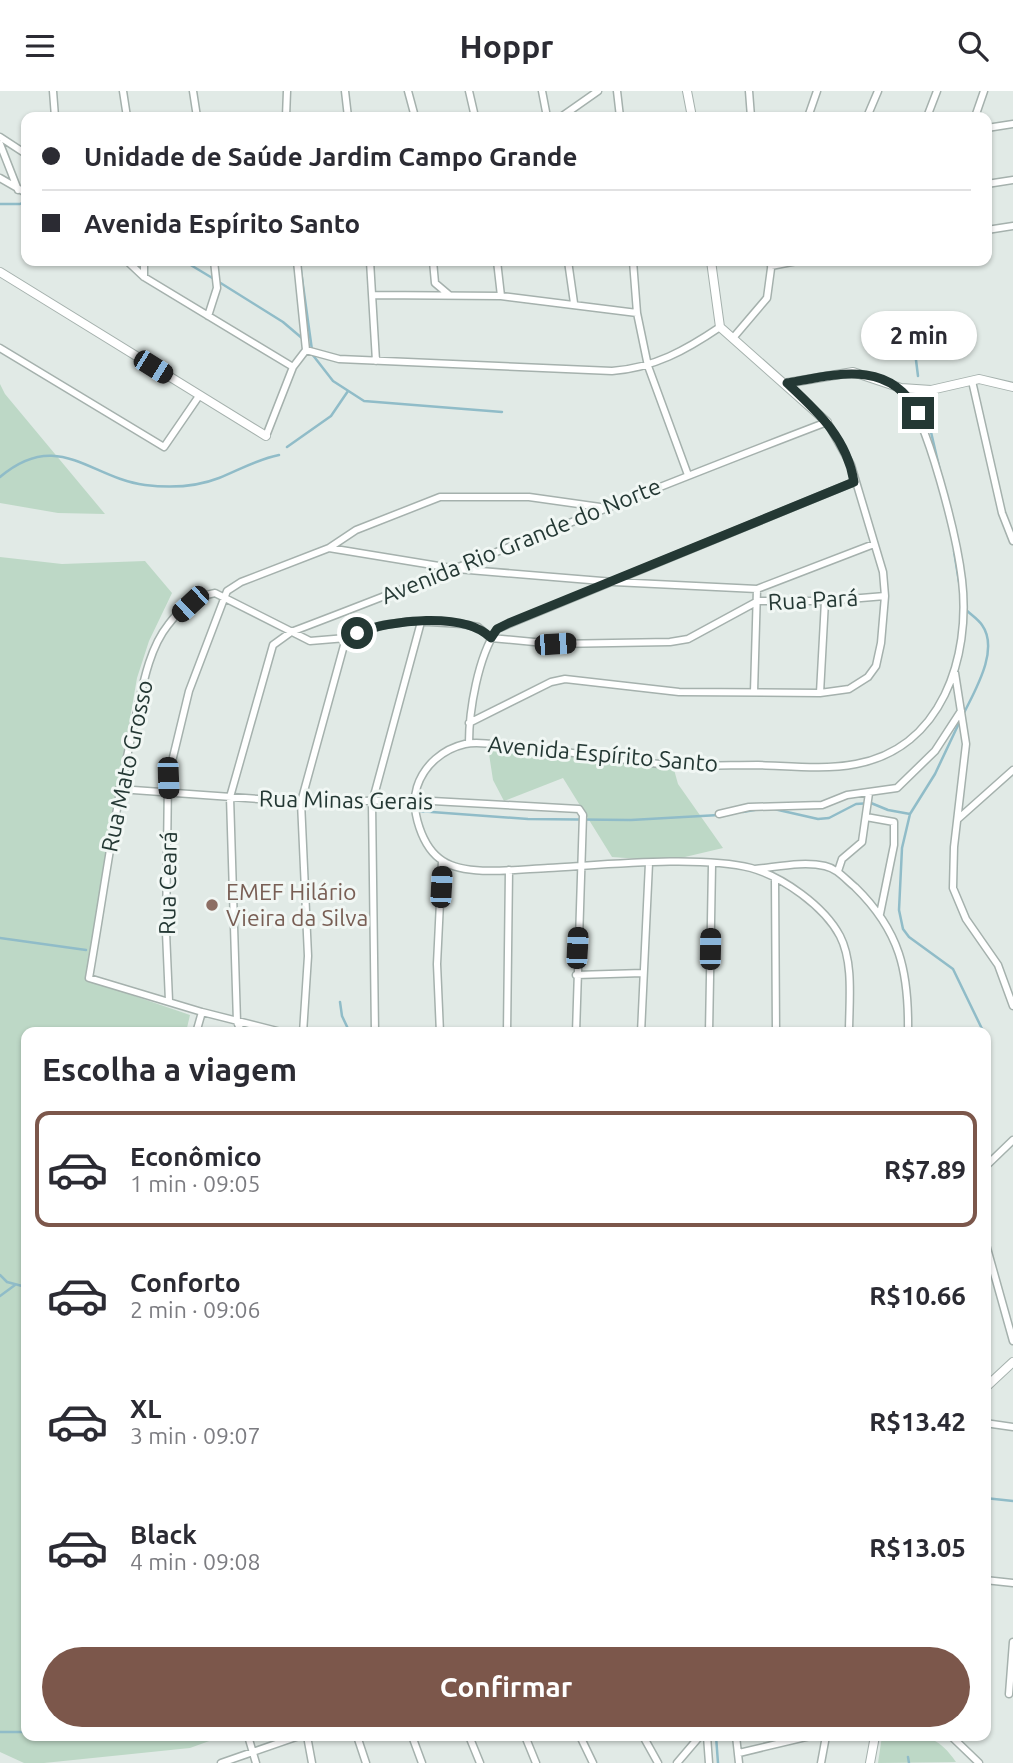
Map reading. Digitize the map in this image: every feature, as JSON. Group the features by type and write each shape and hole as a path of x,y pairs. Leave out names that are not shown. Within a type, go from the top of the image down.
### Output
{"street":[{"path":"53,91 55,112"},
{"path":"123,91 126,112"},
{"path":"193,91 196,112"},
{"path":"286,112 287,91"},
{"path":"345,91 347,112"},
{"path":"408,91 414,112"},
{"path":"469,91 474,112"},
{"path":"542,91 546,112"},
{"path":"568,112 598,91"},
{"path":"617,91 619,112"},
{"path":"687,91 691,112"},
{"path":"749,91 751,112"},
{"path":"810,112 817,91"},
{"path":"869,112 878,91"},
{"path":"929,112 937,91"},
{"path":"977,112 984,91"},
{"path":"992,127 1013,124"},
{"path":"0,137 21,150"},
{"path":"0,144 18,190"},
{"path":"0,178 21,192"},
{"path":"992,183 1013,180"},
{"path":"992,229 1013,226"},
{"path":"132,266 144,277 293,367"},
{"path":"144,266 144,277"},
{"path":"208,316 217,288 215,266"},
{"path":"0,272 266,436 293,367 306,350 298,266"},
{"path":"370,266 376,361"},
{"path":"433,266 435,283 448,294"},
{"path":"498,266 501,296"},
{"path":"569,266 574,303"},
{"path":"633,266 637,313 648,366 688,475"},
{"path":"469,723 551,683 565,679 679,692 820,693 849,689 873,671 881,643 885,596 883,572 844,447 827,422 787,383 720,327 712,266"},
{"path":"733,338 767,298 771,266"},
{"path":"373,295 501,296 574,303 637,313"},
{"path":"306,350 339,359 612,371 648,366 693,346 720,327"},
{"path":"0,348 164,447 199,396"},
{"path":"787,383 853,372 901,388 931,390 979,379 1012,386"},
{"path":"972,381 1002,513 1013,541"},
{"name":"Avenida Espírito Santo","path":"414,800 426,768 444,753 468,743 562,750 679,765 856,764 893,751 929,722 944,701 955,667 963,608 960,568 924,429 911,398 901,388"},
{"name":"Avenida Rio Grande do Norte","path":"239,1027 230,797 273,645 291,632 457,569 602,507 827,422"},
{"path":"468,743 469,723 491,638 497,629 854,482"},
{"path":"222,597 241,582 329,548 356,530 440,496 529,496 602,507"},
{"path":"329,548 457,569 614,582 757,589 874,544"},
{"path":"754,692 757,589"},
{"name":"Rua Mato Grosso","path":"169,1001 89,978 119,789 141,692 154,651 167,626 203,595 215,593 222,597"},
{"name":"Rua Pará","path":"222,597 291,632 320,642 346,638 383,625 421,622 470,626 484,631 491,638 531,644 670,642 688,639 758,601 825,601 885,596"},
{"name":"Rua Ceará","path":"169,1001 166,932 172,753 222,597"},
{"path":"820,693 825,601"},
{"path":"375,1027 372,803 421,622"},
{"path":"303,1027 308,956 301,802 346,638"},
{"path":"955,667 966,744 951,873 953,888 966,919 998,965 1013,1006"},
{"path":"719,814 749,807 822,805 847,795 897,788 906,783 936,751 961,711"},
{"path":"958,819 1013,770"},
{"name":"Rua Minas Gerais","path":"119,789 301,802 372,803 414,800 572,807 582,811 583,815 581,866"},
{"path":"838,871 842,859 862,842 869,793"},
{"path":"414,800 425,839 442,861 475,869 509,870 649,863 754,869 812,865 838,871 880,914 901,955 907,988 908,1027"},
{"path":"866,817 894,822 894,845 880,914"},
{"path":"440,1027 437,964 442,861"},
{"path":"641,1027 649,863"},
{"path":"709,1027 712,865"},
{"path":"576,1027 581,866"},
{"path":"754,869 810,902 840,936 847,959 849,1027"},
{"path":"507,1027 509,870"},
{"path":"775,879 776,1027"},
{"path":"576,975 643,973"},
{"path":"169,1001 259,1027"},
{"path":"198,1027 202,1012"},
{"path":"991,1161 1013,1140"},
{"path":"991,1262 1013,1341"},
{"path":"991,1382 1013,1362"},
{"path":"991,1424 1013,1427"},
{"path":"991,1581 1013,1583"},
{"path":"1009,1693 1013,1642"},
{"path":"250,1741 256,1763"},
{"path":"221,1763 286,1741"},
{"path":"308,1741 312,1763"},
{"path":"359,1741 366,1763"},
{"path":"414,1741 422,1763"},
{"path":"471,1741 481,1763"},
{"path":"526,1741 536,1763"},
{"path":"582,1741 593,1763"},
{"path":"646,1741 658,1763"},
{"path":"677,1763 696,1741"},
{"path":"707,1741 709,1763"},
{"path":"737,1741 739,1763"},
{"path":"739,1753 783,1741"},
{"path":"821,1763 825,1741"},
{"path":"870,1763 874,1741"},
{"path":"956,1741 979,1763"}],"green space":[{"path":"0,384 5,394 105,514 58,513 0,503"},
{"path":"0,557 62,564 145,561 172,593 149,641 137,678 85,979 190,1015 187,1027 21,1027 21,1741 209,1741 190,1748 44,1763 24,1763 0,1752"},
{"path":"495,748 673,766 678,784 723,848 668,861 612,857 563,778 504,801 493,780 489,754"},
{"path":"881,1741 934,1741 956,1762 878,1763"}],"waterway":[{"path":"0,204 21,204"},
{"path":"192,266 214,279"},
{"path":"300,266 312,350"},
{"path":"219,282 283,322 303,339"},
{"path":"914,344 918,376"},
{"path":"312,354 333,381 364,401 502,412"},
{"path":"287,447 331,416 348,391"},
{"path":"924,402 941,475"},
{"path":"0,477 21,463 39,457 57,456 74,460 125,481 154,486 182,486 210,481 279,455"},
{"path":"954,551 959,582"},
{"path":"963,715 979,683 988,646 982,625 965,609"},
{"path":"960,721 935,774 910,814 902,848 899,910 903,929 909,937 953,969 981,1027"},
{"path":"774,809 818,819 829,818 856,804 871,803 888,810 910,814"},
{"path":"743,812 760,809"},
{"path":"418,811 528,819 631,820 719,815"},
{"path":"0,938 86,950"},
{"path":"340,1002 347,1027"},
{"path":"0,1275 7,1282 21,1286"},
{"path":"0,1296 15,1285"},
{"path":"991,1499 1013,1501"},
{"path":"0,1732 21,1732"},
{"path":"716,1741 718,1763"},
{"path":"908,1757 909,1763"}],"place":[{"name":"EMEF Hilário Vieira da Silva","path":"212,905"}],"route":[{"path":"357,633 401,622 444,622 478,628 491,638 497,629 509,623 854,482 851,465 837,435 816,409 787,383 861,372 901,388 911,398 918,413"}]}
